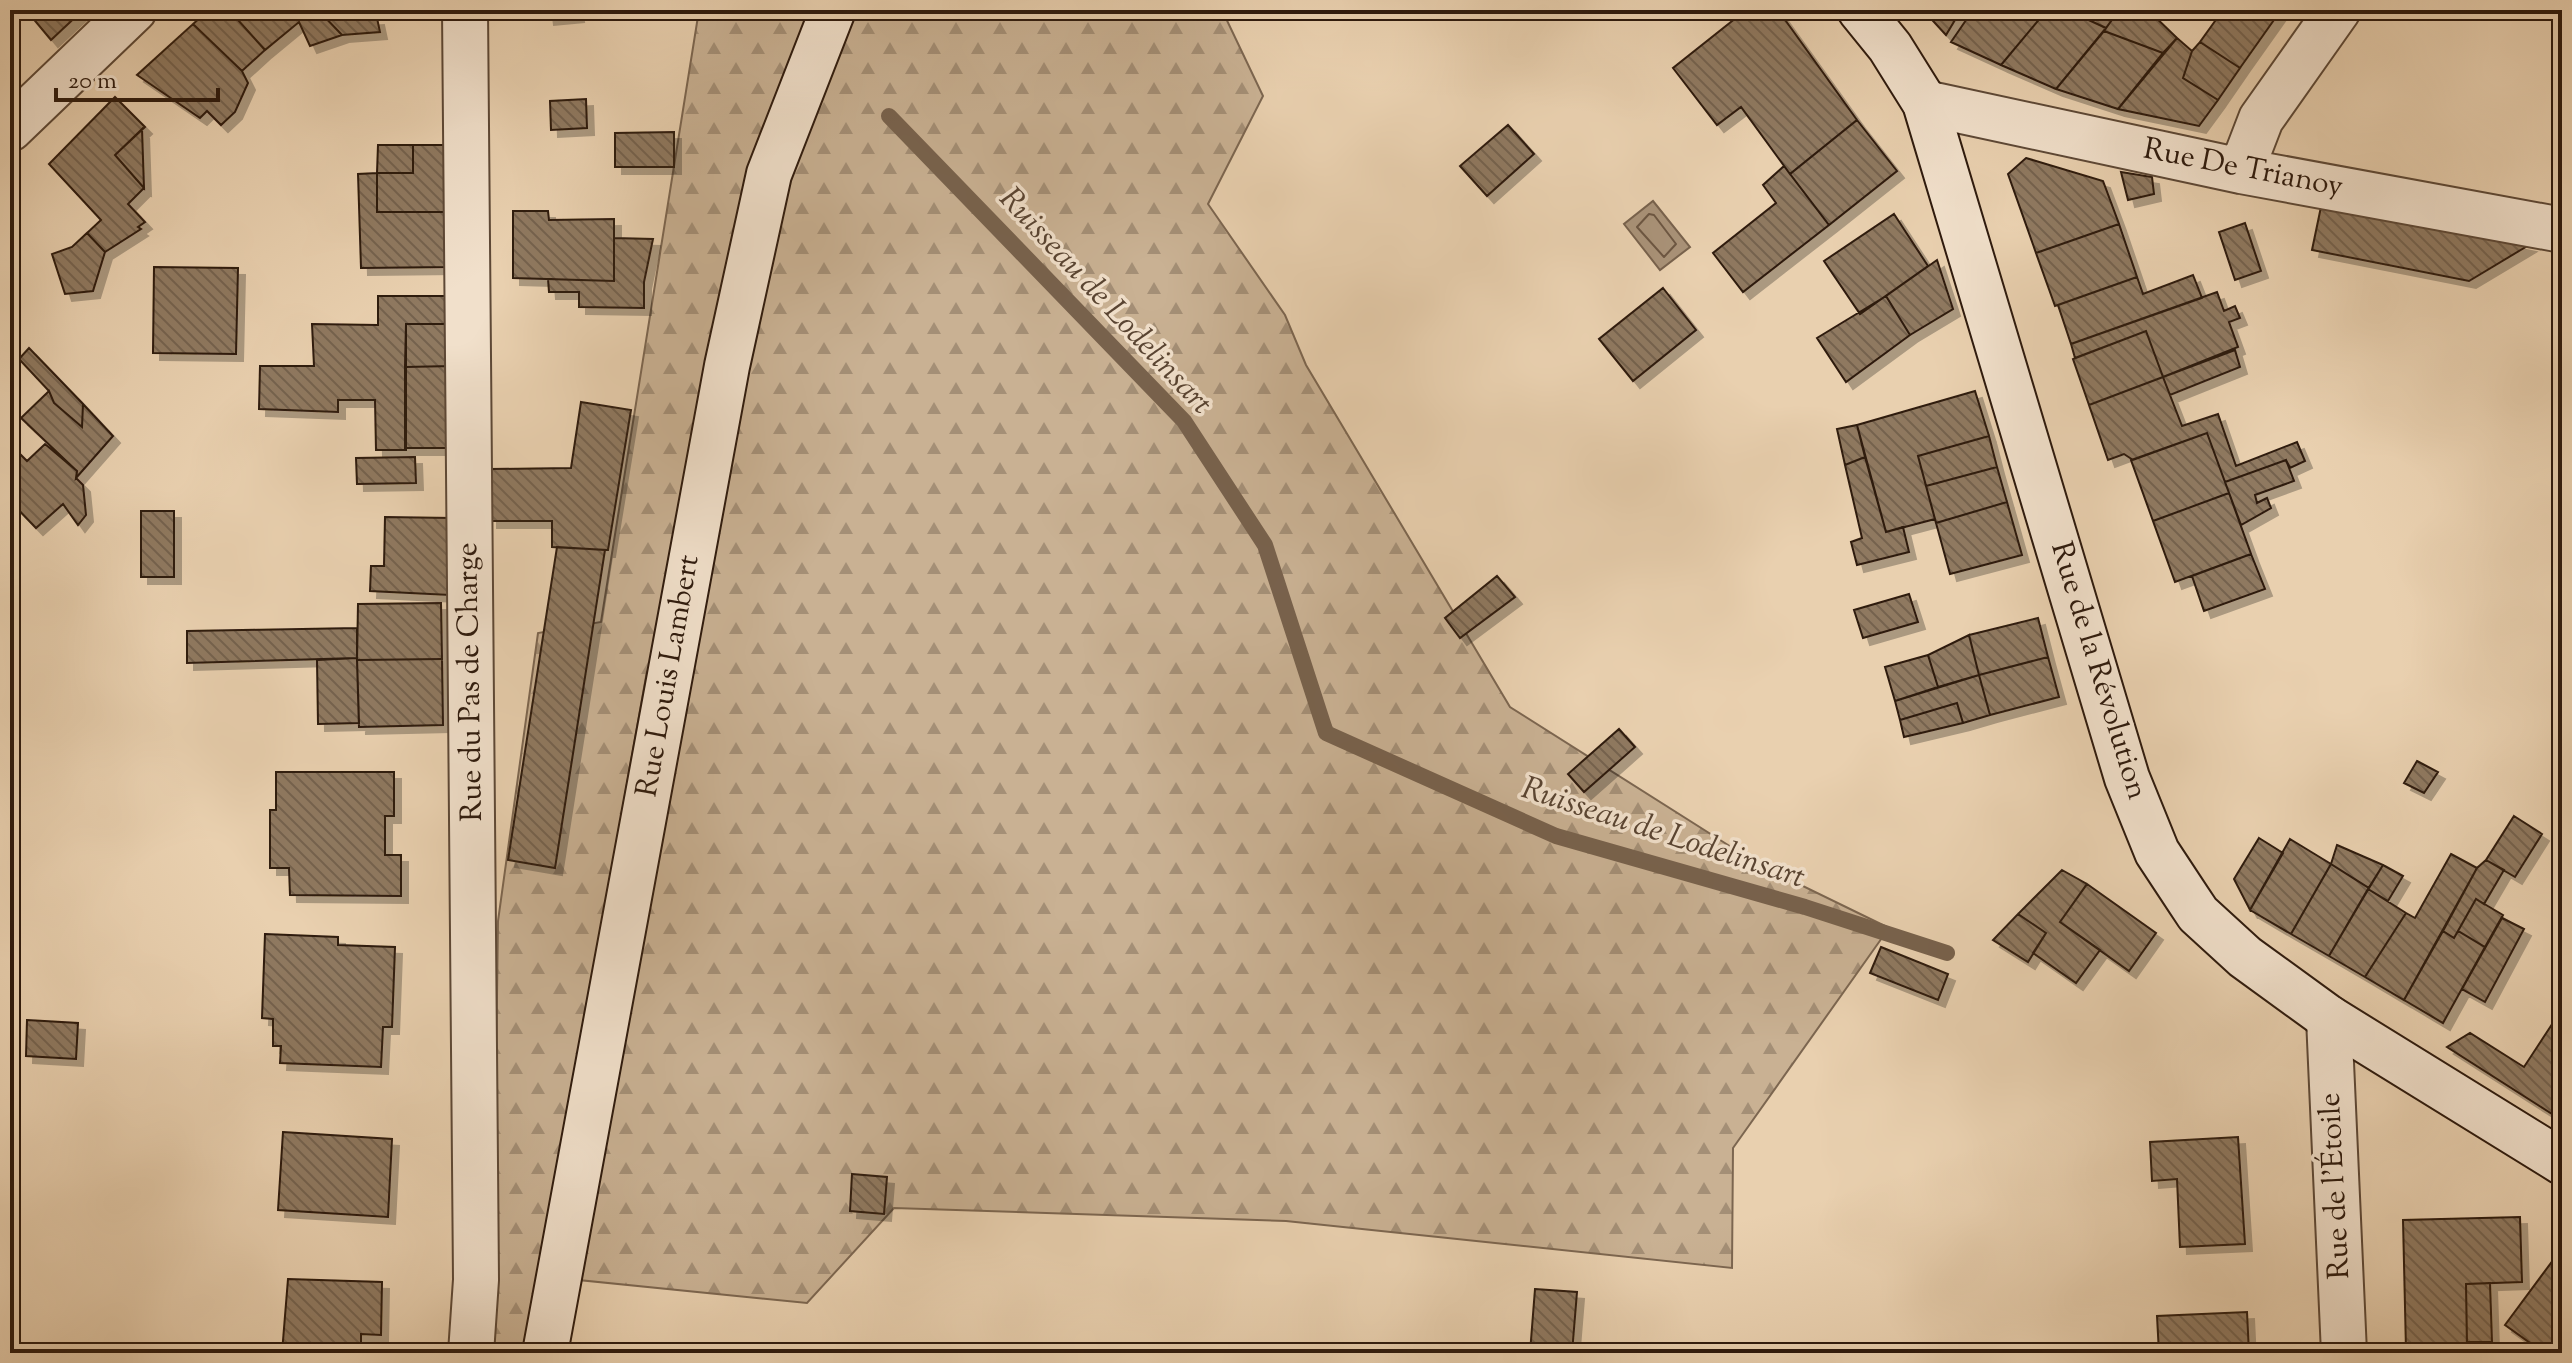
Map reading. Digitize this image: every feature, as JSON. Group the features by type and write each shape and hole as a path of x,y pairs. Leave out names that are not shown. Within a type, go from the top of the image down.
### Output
{"street":[{"path":"10,129 134,10"},
{"name":"Rue du Pas de Charge","path":"465,10 476,1280 471,1353"},
{"name":"Rue Louis Lambert","path":"545,1353 727,366 769,174 833,10"},
{"name":"Rue de la Révolution","path":"1860,10 1890,47 1925,103 2127,778 2157,852 2198,914 2245,957 2329,1018 2562,1162"},
{"path":"2241,171 2261,119 2338,10"},
{"name":"Rue De Trianoy","path":"1925,103 2241,171 2562,230"},
{"name":"Rue de l'Étoile","path":"2329,1018 2344,1353"}],"green space":[{"path":"699,10 847,10 856,16 859,10 1222,10 1263,96 1208,204 1285,315 1306,365 1510,707 1758,864 1889,928 1733,1148 1732,1268 1286,1221 894,1208 807,1303 559,1278 647,671 535,1302 521,1353 486,1353 493,1295 498,921 538,633 601,622"}],"water":[{"path":"1653,201 1690,247 1660,270 1624,224"}],"building":[{"path":"26,10 83,10 51,40"},
{"path":"209,10 229,10 265,50 242,71 193,24"},
{"path":"229,10 318,10 342,35 310,46 299,22 265,50"},
{"path":"318,10 338,10 346,20 377,18 380,32 342,35"},
{"path":"546,10 576,10 577,15 547,18"},
{"path":"1746,10 1778,10 1857,120 1790,174 1741,107 1717,125 1673,68"},
{"path":"1923,10 1961,10 1946,35"},
{"path":"1973,10 2047,10 2001,65 1951,42"},
{"path":"2047,10 2067,10 2106,28 2056,89 2001,65"},
{"path":"2067,10 2119,10 2106,28"},
{"path":"2119,10 2148,10 2177,38 2163,53 2104,31"},
{"path":"2223,10 2281,10 2240,68 2200,42"},
{"path":"193,24 242,71 248,83 235,112 221,125 207,111 200,118 137,75"},
{"path":"2104,31 2163,53 2118,109 2056,89"},
{"path":"2177,38 2192,51 2183,78 2218,100 2199,126 2118,109"},
{"path":"2200,42 2240,68 2218,100 2183,78 2192,51"},
{"path":"115,97 145,127 115,155 144,188 128,204 145,222 138,227 141,229 105,252 87,233 101,220 49,164"},
{"path":"586,99 587,128 551,130 550,101"},
{"path":"1857,120 1897,171 1829,225 1790,174"},
{"path":"1508,125 1534,154 1487,196 1460,166"},
{"path":"142,129 144,188 115,155"},
{"path":"674,132 674,167 615,167 615,133"},
{"path":"378,145 413,145 413,173 377,173"},
{"path":"413,145 452,145 451,212 377,212 377,173 413,173"},
{"path":"2026,158 2103,181 2119,224 2036,253 2008,174"},
{"path":"1784,166 1829,225 1743,292 1713,253 1776,203 1763,185"},
{"path":"2121,172 2152,177 2154,194 2128,200"},
{"path":"377,173 377,212 451,212 450,267 361,268 358,174"},
{"path":"2322,202 2529,245 2469,281 2312,250"},
{"path":"513,211 548,211 549,220 614,219 614,281 513,278"},
{"path":"1894,214 1928,266 1860,314 1824,261"},
{"path":"2245,223 2261,271 2235,280 2219,232"},
{"path":"2119,224 2137,277 2055,306 2036,253"},
{"path":"87,233 105,252 93,291 65,294 52,254 72,247"},
{"path":"614,238 653,239 644,282 644,308 579,307 579,292 549,292 548,279 614,281"},
{"path":"1937,260 1953,309 1910,335 1886,296"},
{"path":"154,267 238,268 236,354 153,353"},
{"path":"2193,275 2202,298 2071,344 2058,305 2137,277 2143,294"},
{"path":"1663,288 1696,330 1633,381 1599,339"},
{"path":"2217,292 2224,311 2235,306 2240,318 2229,322 2238,347 2163,377 2146,331 2075,358 2071,344"},
{"path":"378,296 452,296 452,324 406,324 406,450 376,450 375,400 338,400 338,412 259,409 260,366 314,366 312,324 378,325"},
{"path":"1886,296 1910,335 1846,382 1817,338"},
{"path":"406,324 452,324 452,366 405,367"},
{"path":"2146,331 2163,377 2089,405 2073,359"},
{"path":"29,348 83,404 82,427 54,403 49,391 19,359"},
{"path":"2235,350 2240,367 2170,395 2163,377"},
{"path":"452,366 453,448 405,448 405,367"},
{"path":"2163,377 2182,426 2218,414 2236,466 2297,442 2305,461 2290,468 2286,460 2225,482 2207,433 2133,460 2124,454 2108,460 2089,405"},
{"path":"49,391 54,403 82,427 83,404 113,436 76,478 77,471 21,418"},
{"path":"1975,391 1989,436 1918,456 1935,519 1886,532 1857,425"},
{"path":"581,402 631,410 608,550 552,547 552,521 490,521 490,469 571,468"},
{"path":"1857,425 1865,457 1845,465 1837,429"},
{"path":"2207,433 2229,493 2153,521 2131,460"},
{"path":"1989,436 1997,467 1926,486 1918,456"},
{"path":"10,444 27,461 45,444 77,471 76,478 83,485 86,515 78,525 63,504 36,528 10,501"},
{"path":"415,457 416,483 357,484 356,458"},
{"path":"1865,457 1886,532 1903,527 1909,552 1857,565 1851,542 1862,538 1845,465"},
{"path":"2286,460 2294,481 2255,495 2257,503 2267,498 2271,508 2241,525 2225,482"},
{"path":"1997,467 2007,502 1936,523 1926,486"},
{"path":"2229,493 2251,554 2175,582 2153,521"},
{"path":"2007,502 2022,555 1950,574 1936,523"},
{"path":"141,511 174,511 174,577 141,577"},
{"path":"385,517 452,518 450,595 370,591 371,566 384,566"},
{"path":"557,547 605,550 555,868 508,860"},
{"path":"2251,554 2265,589 2204,611 2192,576"},
{"path":"1497,576 1515,597 1460,638 1445,618"},
{"path":"1909,594 1918,622 1863,638 1854,610"},
{"path":"441,603 442,659 357,660 358,604"},
{"path":"2038,618 2048,657 1979,675 1969,635"},
{"path":"357,628 357,658 187,663 187,631"},
{"path":"1969,635 1979,675 1938,687 1928,655"},
{"path":"1928,655 1938,687 1895,701 1885,667"},
{"path":"2048,657 2059,697 1990,715 1979,675"},
{"path":"357,658 359,723 318,724 317,660"},
{"path":"442,659 443,725 359,727 357,660"},
{"path":"1979,675 1990,715 1963,723 1957,703 1900,720 1895,701"},
{"path":"1957,703 1963,723 1904,737 1900,720"},
{"path":"1619,729 1635,747 1584,792 1568,774"},
{"path":"2417,761 2438,772 2424,793 2404,783"},
{"path":"276,772 394,772 394,816 385,816 385,855 401,855 401,896 290,895 289,868 270,868 270,810 276,810"},
{"path":"2514,816 2542,834 2515,877 2486,860"},
{"path":"2259,838 2283,853 2250,910 2234,879"},
{"path":"2290,839 2331,864 2291,934 2250,910"},
{"path":"2337,845 2383,865 2369,888 2331,864"},
{"path":"2451,854 2477,868 2404,1000 2365,977 2406,913 2415,918"},
{"path":"2486,860 2504,870 2484,904 2476,899 2454,938 2443,931 2477,868"},
{"path":"2331,864 2369,888 2329,956 2291,934"},
{"path":"2383,865 2403,876 2388,901 2368,889"},
{"path":"2062,870 2087,884 2060,922 2100,950 2076,983 2033,953 2046,933 2018,914"},
{"path":"2087,884 2156,933 2129,971 2060,922"},
{"path":"2368,889 2406,913 2365,977 2329,956"},
{"path":"2476,899 2503,915 2485,947 2458,931"},
{"path":"2018,914 2046,933 2028,962 1993,940"},
{"path":"2502,918 2524,929 2485,1002 2462,989"},
{"path":"2443,931 2454,938 2458,931 2485,947 2443,1023 2404,1000"},
{"path":"265,934 338,937 338,945 395,947 392,1027 383,1027 381,1067 280,1063 281,1046 273,1046 273,1019 262,1018"},
{"path":"1881,947 1948,974 1938,1000 1870,973"},
{"path":"2562,1009 2562,1101 2552,1114 2447,1047 2470,1033 2524,1067"},
{"path":"27,1020 78,1023 76,1059 26,1056"},
{"path":"283,1132 392,1139 388,1217 278,1210"},
{"path":"2238,1137 2245,1244 2180,1247 2177,1179 2152,1181 2150,1142"},
{"path":"852,1174 887,1177 884,1214 850,1211"},
{"path":"2520,1217 2522,1282 2466,1284 2467,1349 2406,1350 2403,1220"},
{"path":"2562,1248 2562,1353 2544,1353 2505,1325"},
{"path":"288,1279 382,1282 381,1335 361,1334 361,1353 282,1353"},
{"path":"2490,1283 2492,1342 2467,1342 2466,1284"},
{"path":"1535,1289 1577,1292 1572,1353 1530,1353"},
{"path":"2247,1312 2249,1353 2159,1353 2157,1316"}],"waterway":[{"name":"Ruisseau de Lodelinsart","path":"889,116 1184,421 1265,545 1326,733 1556,836 1805,907 1947,953"}]}
